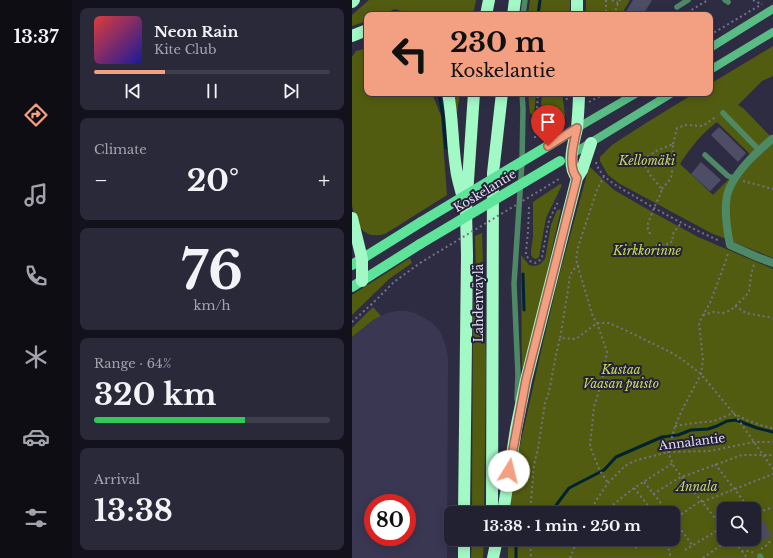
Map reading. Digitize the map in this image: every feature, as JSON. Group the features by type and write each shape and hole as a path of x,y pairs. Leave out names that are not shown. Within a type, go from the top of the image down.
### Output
{"highway":[{"path":"513,12 515,0"},
{"path":"577,0 578,12"},
{"path":"487,12 489,1"},
{"path":"352,36 364,31"},
{"path":"449,96 456,169 466,210"},
{"name":"Lahdenväylä","path":"464,506 466,210 474,96"},
{"name":"Lahdenväylä","path":"492,506 493,173 502,96"},
{"path":"577,178 573,170 572,154 577,128 579,96"},
{"path":"504,506 516,429 526,380 577,178 582,170 591,143"},
{"path":"352,218 357,262 357,284"},
{"path":"352,271 357,284"},
{"path":"464,546 464,558"},
{"path":"492,546 492,558"},
{"path":"492,558 495,546"}],"main road":[{"path":"713,46 773,9"},
{"path":"713,68 773,32"},
{"name":"Koskelantie","path":"357,262 632,96"},
{"name":"Koskelantie","path":"357,284 420,244 560,162 667,96"}],"street":[{"path":"773,138 745,164 734,178 727,195 727,229 730,245 773,263"}],"lane":[{"path":"523,12 525,0"},
{"path":"677,7 688,0"},
{"path":"516,429 518,375 514,284 522,162 522,96"},
{"path":"723,112 759,150"},
{"path":"705,155 728,176 734,178"}],"path":[{"path":"606,0 606,12"},
{"path":"612,0 618,3"},
{"path":"615,12 620,0"},
{"path":"688,12 708,0"},
{"path":"753,0 761,4"},
{"path":"713,33 765,2"},
{"path":"535,138 538,96"},
{"path":"650,234 647,226 662,189 671,178 673,144 677,128 686,125 703,126 723,112"},
{"path":"642,161 656,151 673,144"},
{"path":"638,152 651,176 662,189"},
{"path":"595,160 604,176 619,187 681,223 730,245 710,303 699,324 703,360 701,374 682,410 668,452 674,466 717,520"},
{"path":"604,176 597,190 578,247 576,260 593,317 597,323 607,352 602,381 594,407 590,446 598,469 608,483"},
{"path":"734,178 773,189"},
{"path":"352,322 394,282 420,263 559,179"},
{"path":"529,207 526,256 530,261 535,262 540,260 542,257 549,220"},
{"path":"656,245 669,244 673,240 672,235 681,223"},
{"path":"703,315 713,312 723,313 731,310 745,297 749,291 750,276 757,257"},
{"path":"531,506 534,465 545,403 549,392 560,338 570,284 569,277 573,269 578,265"},
{"path":"735,306 746,313 773,318"},
{"path":"560,338 576,340 597,323 608,323 672,353 701,374 734,414 773,469"},
{"path":"676,426 714,421 734,414 749,421 773,428"},
{"name":"Annalantie","path":"594,506 608,483 625,466 634,461 668,452 710,451 754,442 773,442"},
{"path":"653,494 679,478 742,455 773,455"},
{"path":"612,506 634,488 673,463"},
{"path":"715,464 745,502"},
{"path":"680,514 699,502 773,474"},
{"path":"644,482 663,506"},
{"path":"634,488 648,506"},
{"path":"761,511 773,507"},
{"path":"680,529 692,545"},
{"path":"685,550 717,532"},
{"path":"742,551 750,551 760,556 759,551 769,544 769,538"},
{"path":"530,546 531,558"},
{"path":"570,558 575,546"},
{"path":"668,546 671,558"},
{"path":"703,558 721,546"},
{"path":"737,546 747,558"}],"shaded area":[{"path":"397,311 415,313 430,321 440,331 447,350 447,506 444,506 444,546 447,546 447,558 352,558 352,337 373,320 388,313"}],"green space":[{"path":"369,0 476,0 474,12 404,12 395,9 388,12 364,12 364,22 352,26 352,15"},
{"path":"530,0 570,0 570,12 528,12"},
{"path":"586,0 630,0 623,12 586,12"},
{"name":"Kellomäki","path":"773,46 773,76 762,81 738,105 743,108 769,135 773,137 773,258 711,233 620,184 608,175 600,161 600,157 612,145 690,96 713,96 713,82","holes":["717,122 752,156 713,195 680,164 697,141"]},
{"path":"364,49 364,96 433,96 441,116 447,195 385,234 371,235 366,233 356,219 352,206 352,57 356,51"},
{"path":"454,96 460,96 457,113"},
{"path":"528,96 536,96 534,116 530,113"},
{"path":"542,96 562,96 565,116 558,124 539,133"},
{"name":"Kustaa Vaasan puisto","path":"589,167 614,190 647,209 698,237 773,269 773,558 508,558 508,546 680,546 680,506 510,506 515,468 559,276"},
{"path":"560,184 562,185 546,218 539,257 536,259 533,258 531,251 533,237 533,202"},
{"path":"561,209 536,321 522,370 521,255 529,265 533,266 539,265 545,259 551,225 557,210"},
{"path":"482,233 486,360 484,506 472,506 473,317 476,270 475,236"},
{"path":"410,258 412,263 389,279 352,315 352,295"},
{"path":"373,307 381,316 373,320 352,337 352,328"},
{"path":"472,546 484,546 483,558 471,558"}],"building":[{"path":"633,0 652,0 645,12 626,12"},
{"path":"719,127 746,153 738,162 711,135"},
{"path":"701,162 721,180 710,191 691,174"},
{"path":"765,522 771,537 761,541 761,523"}],"waterway":[{"path":"538,12 540,0"},
{"path":"440,96 446,148 449,148"},
{"path":"523,274 524,310"},
{"path":"556,506 569,488 604,470 616,457 662,437 678,435 691,430 708,429 727,421 736,420 773,432"},
{"path":"516,546 516,558"}],"route":[{"path":"509,471 526,380 577,178 573,170 572,154 577,128 548,146"}],"park label":[{"name":"Kirkkorinne","path":"647,251"},
{"name":"Annala","path":"697,487"}]}
